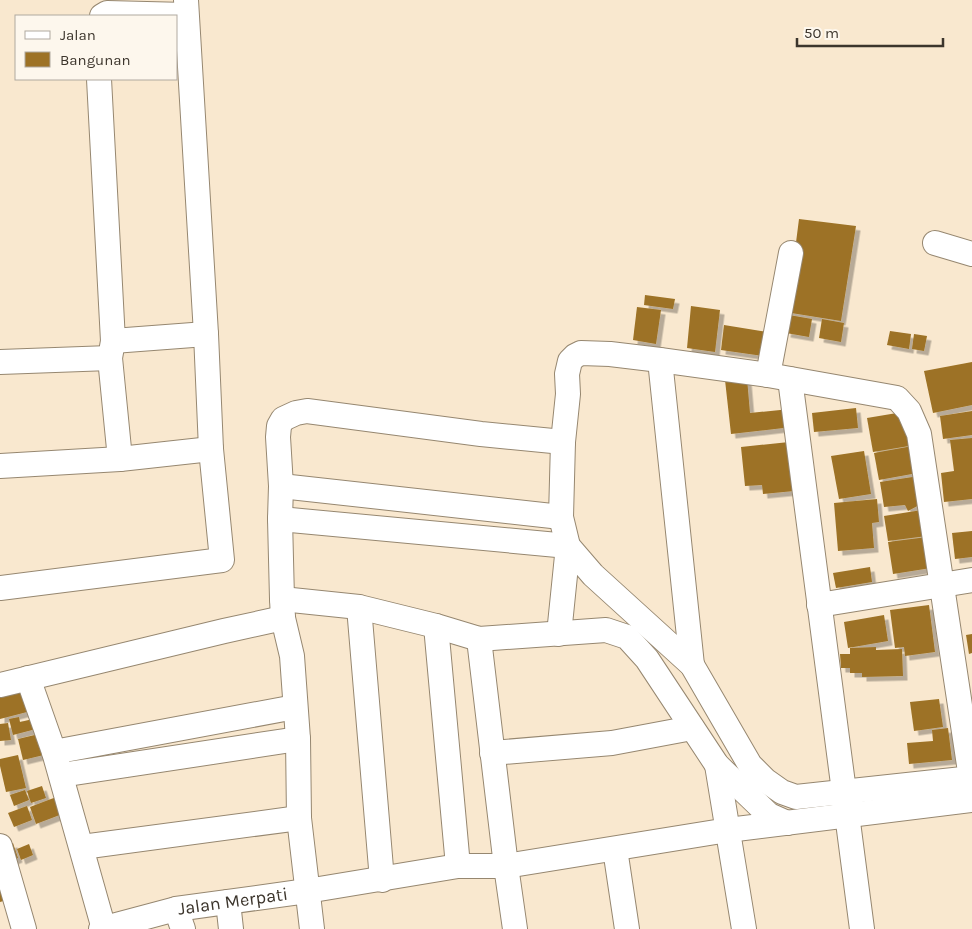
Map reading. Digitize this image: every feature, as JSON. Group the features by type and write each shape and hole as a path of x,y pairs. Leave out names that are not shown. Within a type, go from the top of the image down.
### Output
{"street":[{"path":"0,588 222,560 211,449 206,334 186,7 107,13 104,15"},
{"path":"99,80 111,350 120,459"},
{"path":"935,242 972,254"},
{"path":"791,254 779,377 819,606 862,929"},
{"path":"0,362 111,350 206,334"},
{"path":"559,634 568,546 561,517 563,442 568,394 567,374 570,362 575,356 581,353 610,354 660,360 779,377 897,398 909,410 919,434 972,785"},
{"path":"660,360 692,665"},
{"path":"312,929 299,818 298,740 292,656 283,609 279,426 283,419 288,416 307,412 481,434 563,442"},
{"path":"0,466 120,459 211,449"},
{"path":"280,486 561,517"},
{"path":"280,519 568,546 593,575 692,665 750,765 765,780 782,792 796,798 845,804 972,800"},
{"path":"819,606 972,580"},
{"path":"359,607 382,880"},
{"path":"0,685 224,631 283,609 359,607 479,639 606,630 627,637 647,660 717,765 769,815 787,823"},
{"path":"436,626 458,866"},
{"path":"479,639 515,929"},
{"path":"28,678 61,775 103,929"},
{"path":"54,752 296,707"},
{"path":"492,753 612,743 692,728"},
{"path":"61,775 298,740"},
{"path":"717,765 744,929"},
{"path":"845,804 972,778"},
{"name":"Jalan Merpati","path":"103,929 179,919 228,902 382,880 458,866 506,866 728,830 787,823 845,804"},
{"path":"82,847 299,818"},
{"path":"0,846 24,929"},
{"path":"615,849 627,929"},
{"path":"228,902 231,929"}],"building":[{"path":"799,219 856,226 841,321 785,312"},
{"path":"645,295 675,299 673,309 644,305"},
{"path":"691,306 720,310 715,352 687,348"},
{"path":"637,307 661,310 656,344 633,340"},
{"path":"789,315 812,319 809,337 786,333"},
{"path":"822,319 844,323 841,342 819,338"},
{"path":"724,325 767,332 763,356 721,350"},
{"path":"890,331 911,334 909,349 887,345"},
{"path":"914,334 927,336 924,351 912,349"},
{"path":"972,362 972,405 933,413 924,371"},
{"path":"747,378 750,413 790,409 792,427 731,434 725,380"},
{"path":"856,408 858,428 814,432 812,413"},
{"path":"909,411 915,445 873,452 867,418"},
{"path":"972,411 972,435 943,439 940,416"},
{"path":"972,438 972,499 944,502 941,473 954,471 950,440"},
{"path":"789,442 794,491 763,494 762,485 745,486 741,447"},
{"path":"918,445 923,472 879,480 874,453"},
{"path":"864,451 871,494 839,499 831,456"},
{"path":"919,476 923,503 908,511 905,505 884,507 880,482"},
{"path":"877,499 879,522 872,523 874,548 838,551 834,503"},
{"path":"922,510 927,536 888,541 884,516"},
{"path":"972,531 972,557 955,559 952,533"},
{"path":"927,537 931,568 893,574 888,542"},
{"path":"870,567 872,582 836,588 833,573"},
{"path":"929,605 935,652 905,656 904,647 895,648 890,610"},
{"path":"884,615 888,641 848,648 844,622"},
{"path":"972,634 972,653 969,654 966,635"},
{"path":"876,647 876,650 902,649 903,676 862,677 862,673 850,673 850,668 841,668 840,654 850,654 850,648"},
{"path":"20,686 27,712 0,719 0,691"},
{"path":"939,699 943,727 914,731 910,702"},
{"path":"19,717 20,722 33,719 36,729 13,735 9,719"},
{"path":"8,723 11,740 0,741 0,724"},
{"path":"948,728 952,760 909,764 907,743 933,741 932,730"},
{"path":"43,733 48,754 23,760 18,739"},
{"path":"18,755 26,788 6,792 0,759"},
{"path":"42,786 46,798 31,803 27,791"},
{"path":"25,790 29,800 14,806 10,795"},
{"path":"59,796 65,813 36,824 30,807"},
{"path":"27,806 32,820 14,827 8,813"},
{"path":"13,843 18,858 9,862 3,846"},
{"path":"29,844 33,855 21,860 17,849"},
{"path":"0,887 7,900 0,902"}]}
